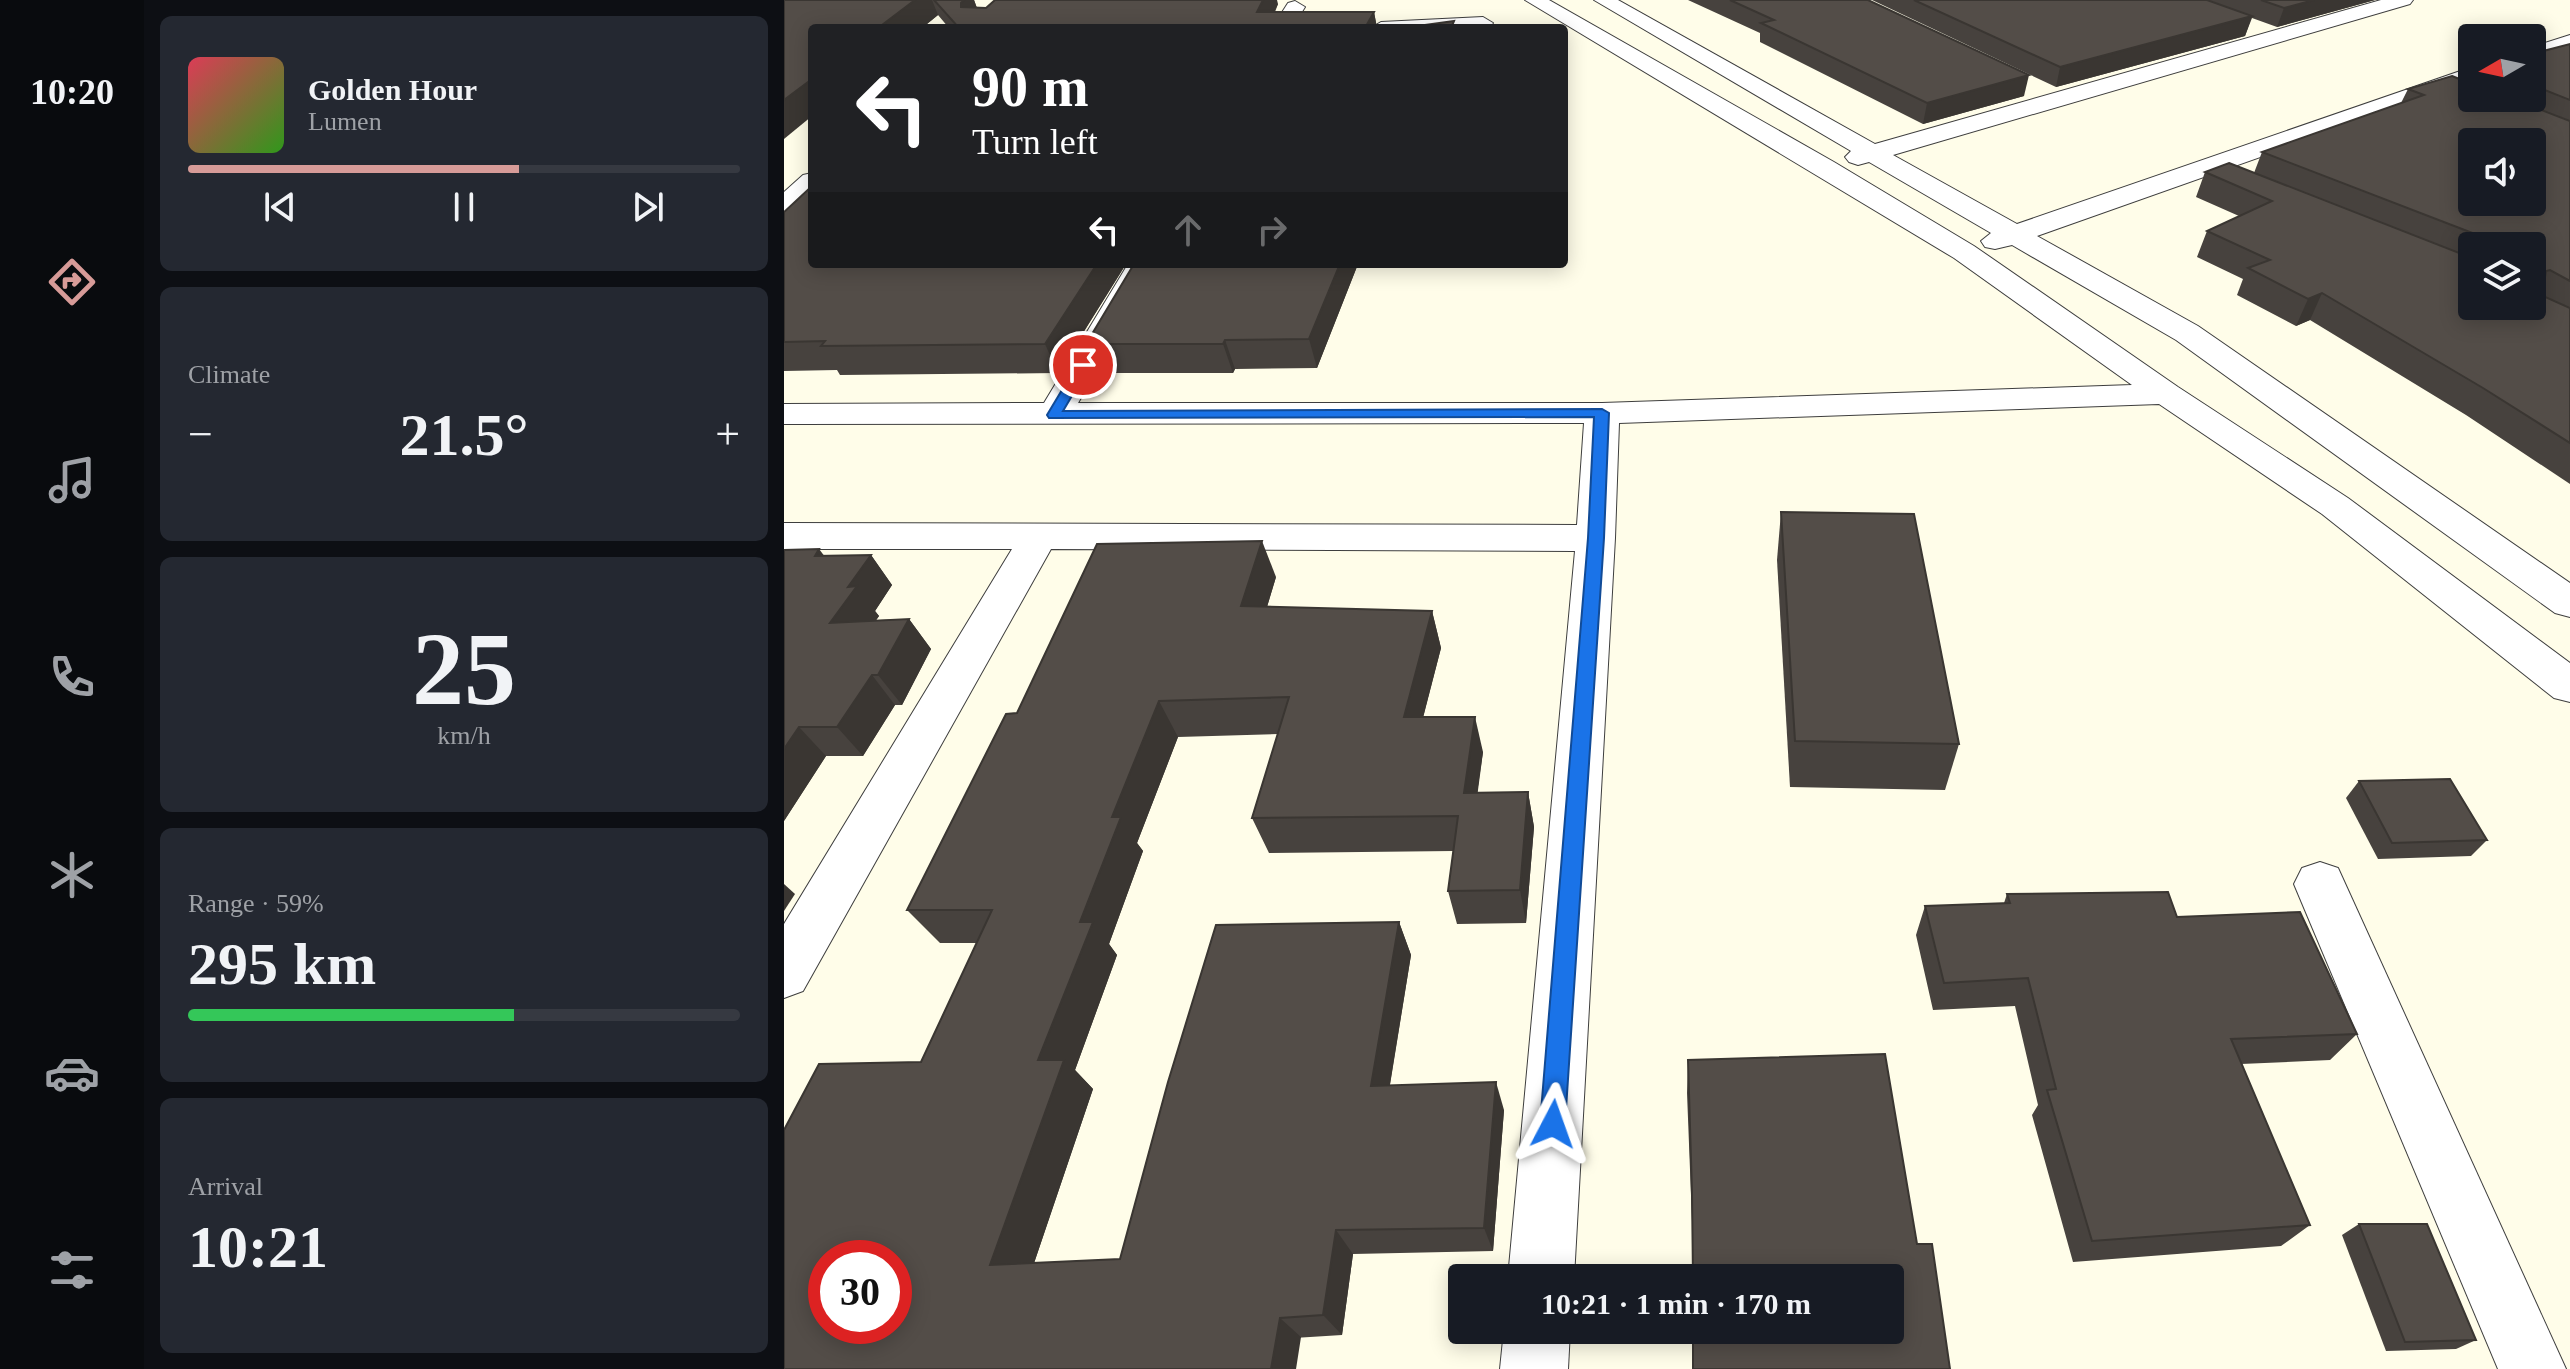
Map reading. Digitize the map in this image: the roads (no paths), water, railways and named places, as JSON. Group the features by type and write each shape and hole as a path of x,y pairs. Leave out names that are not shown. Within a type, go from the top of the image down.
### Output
{"street":[{"path":"1535,0 1825,167 1964,252 2166,394 2335,506 2570,686"},
{"path":"1604,0 2187,333 2570,603"},
{"path":"1825,167 2403,0"},
{"path":"1284,24 1295,7"},
{"path":"1463,24 1483,23"},
{"path":"2248,26 2277,37"},
{"path":"2546,49 2570,41"},
{"path":"1964,252 2436,86 2458,85"},
{"path":"2030,87 2058,100"},
{"path":"2201,168 2244,186"},
{"path":"784,206 808,185"},
{"path":"1054,415 1141,268"},
{"path":"784,414 1602,413 2166,394"},
{"path":"1542,1264 1596,538 1602,413"},
{"path":"784,536 1596,538"},
{"path":"784,973 1039,537"},
{"path":"2320,884 2532,1369"},
{"path":"1534,1369 1536,1344"}]}
